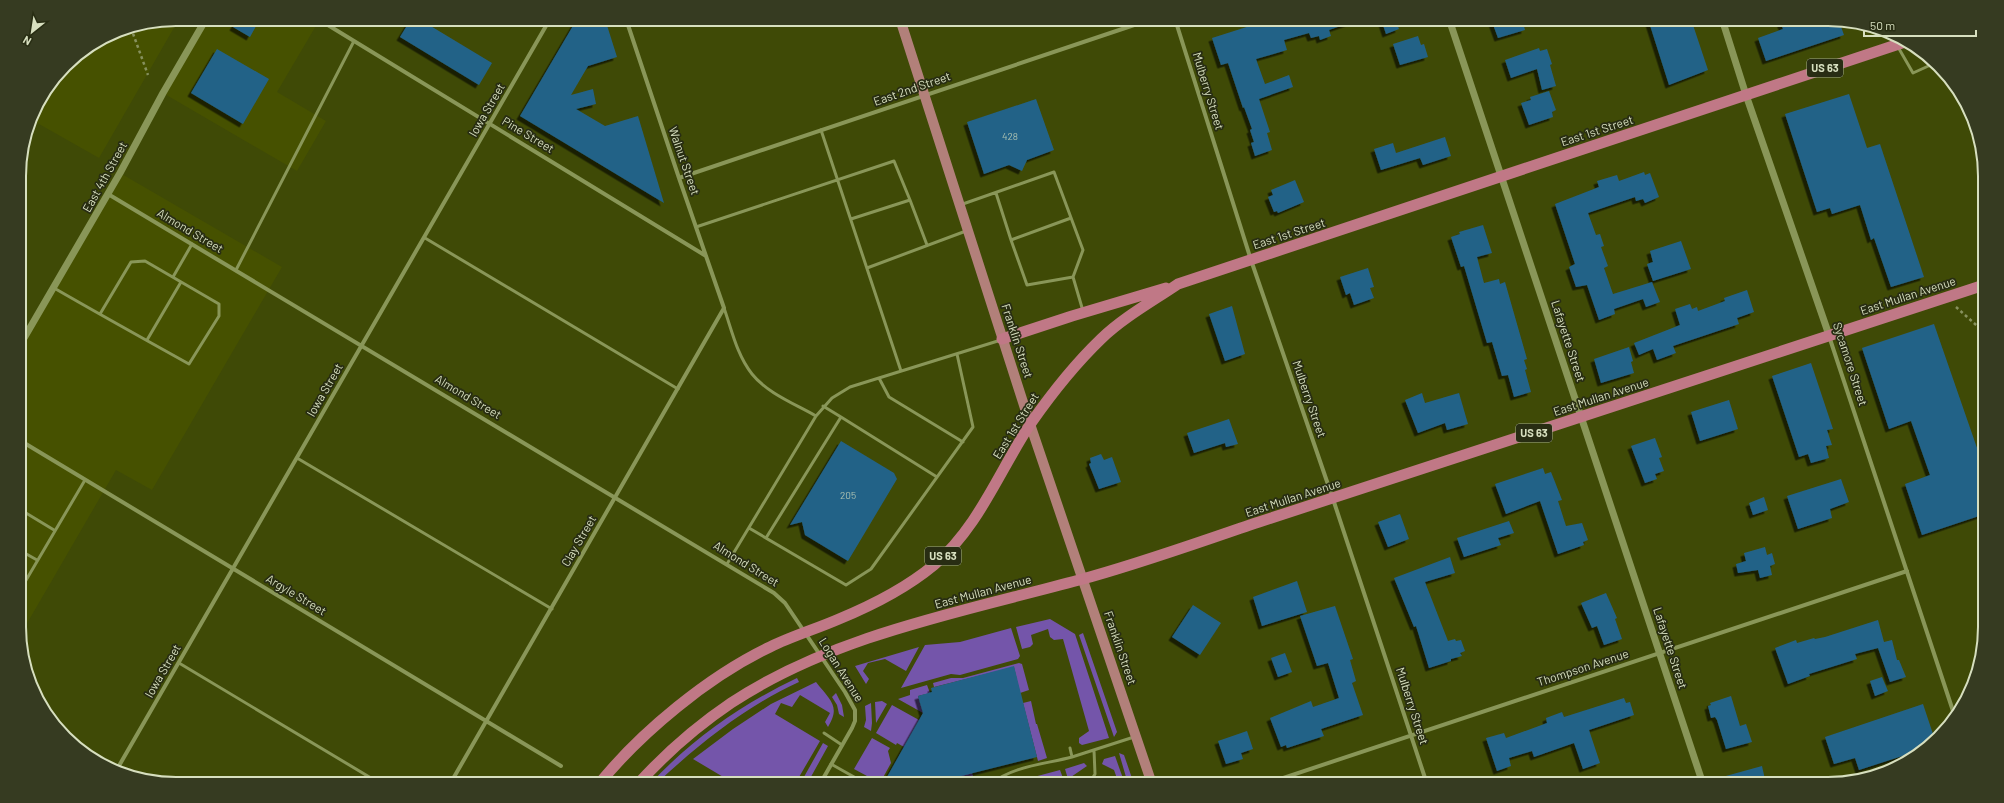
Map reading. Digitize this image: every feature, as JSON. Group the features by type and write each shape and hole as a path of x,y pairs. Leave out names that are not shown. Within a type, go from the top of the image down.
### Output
{"highway":[{"name":"East 1st Street","path":"805,632 838,620 896,592 915,580 952,549 990,495 1030,424 1077,364 1103,338 1129,317 1178,284 1899,44"},
{"path":"1002,339 1178,284"},
{"name":"East Mullan Avenue","path":"645,777 685,738 730,704 773,679 823,656 901,627 1083,579 1582,418 1978,286"},
{"name":"US 63","path":"606,777 648,733 667,716 712,682 769,647 805,632"}],"main road":[{"name":"Franklin Street","path":"902,26 926,95 1002,339 1150,777"}],"street":[{"name":"East 4th Street","path":"26,335 108,194 163,93 202,26"},
{"name":"Pine Street","path":"329,26 706,256"},
{"name":"Iowa Street","path":"119,766 546,26"},
{"name":"Walnut Street","path":"628,26 724,308"},
{"name":"East 2nd Street","path":"679,178 1131,26"},
{"name":"Mulberry Street","path":"1177,26 1251,260 1333,498 1425,777"},
{"name":"Lafayette Street","path":"1451,26 1701,777"},
{"name":"Sycamore Street","path":"1724,26 1746,95 1829,335 1953,710"},
{"name":"Almond Street","path":"108,194 774,593 785,603 805,632"},
{"name":"Clay Street","path":"454,777 724,308"},
{"name":"Argyle Street","path":"26,444 561,766"},
{"name":"Thompson Avenue","path":"1286,777 1907,571"},
{"name":"Logan Avenue","path":"805,632 823,656 855,710 855,721 824,777"}],"lane":[{"path":"236,270 354,41"},
{"path":"1902,45 1913,73 1930,66"},
{"path":"821,130 901,371"},
{"path":"696,227 894,161 927,245"},
{"path":"960,205 1054,172 1083,250 1073,277 1084,313"},
{"path":"996,193 1027,285 1073,277"},
{"path":"851,219 910,200"},
{"path":"1011,240 1070,218"},
{"path":"867,268 968,230"},
{"path":"425,238 678,390"},
{"path":"173,277 192,244"},
{"path":"54,288 100,314 147,340 189,364 219,316 219,304 145,262 131,262 100,314"},
{"path":"147,340 181,282"},
{"path":"724,308 740,353 753,375 771,390 816,416"},
{"path":"727,564 816,416 823,406 839,392 1002,339"},
{"path":"749,528 846,585 871,569 973,427 958,354"},
{"path":"879,378 888,397 963,442"},
{"path":"823,406 938,477"},
{"path":"766,538 841,417"},
{"path":"297,458 552,609"},
{"path":"26,580 54,530 85,480"},
{"path":"26,513 54,530"},
{"path":"26,554 37,560"},
{"path":"179,663 369,777"},
{"path":"824,733 842,745"},
{"path":"1001,777 1019,770 1072,757 1136,737"},
{"path":"1070,748 1072,757"},
{"path":"1093,777 1095,774 1094,750"},
{"path":"831,764 854,777"}],"path":[{"path":"133,32 148,75"},
{"path":"1945,297 1978,327"}],"shaded area":[{"path":"175,26 99,158 36,122 46,101 63,77 77,63 101,46 119,37 137,31 157,27"},
{"path":"202,26 316,26 277,92 326,121 297,171 163,93"},
{"path":"120,173 282,267 152,490 116,470 26,625 26,335"},
{"path":"1050,619 1075,634 1109,738 1082,745 1079,743 1079,738 1089,731 1063,639 1054,640 1050,637 1048,629 1031,635 1033,644 1030,647 1022,649 1016,627"},
{"path":"1011,628 1020,656 1018,659 960,675 951,674 901,688 925,645 960,642"},
{"path":"1083,633 1117,732 1114,737 1079,635"},
{"path":"919,647 906,671 885,659 868,663 863,671 869,679 866,684 855,666"},
{"path":"1019,663 1022,664 1029,690 1020,693 1014,667 934,687 933,683 951,678 963,678"},
{"path":"797,678 799,682 742,714 706,740 664,777 657,777 700,738 737,711"},
{"path":"816,682 832,703 834,708 834,714 828,727 825,722 830,713 800,695 792,707 781,703 775,714 820,741 799,777 723,777 693,759 733,729 771,704"},
{"path":"927,685 930,693 918,696 923,713 898,699 910,695 910,690"},
{"path":"836,693 842,705 844,717 839,714 837,705 832,697"},
{"path":"882,701 887,704 876,723 875,702"},
{"path":"1031,701 1036,724 1047,758 1038,761 1023,703"},
{"path":"871,703 871,731 864,727 866,720 865,706"},
{"path":"892,705 919,720 904,747 897,743 896,745 876,733"},
{"path":"872,738 890,748 888,751 891,763 883,777 869,777 854,769"},
{"path":"964,741 973,777 957,777 946,771"},
{"path":"823,743 828,746 811,777 804,777"},
{"path":"1119,753 1124,755 1132,777 1126,777"},
{"path":"1115,756 1122,777 1116,777 1114,770 1102,764 1104,759"},
{"path":"1084,763 1087,766 1071,777 1067,777 1065,769"},
{"path":"1060,770 1063,777 1034,777"}],"building":[{"path":"234,26 256,26 250,37"},
{"path":"407,26 431,26 492,63 479,85 400,37"},
{"path":"573,26 607,26 617,57 588,66 571,95 593,89 596,104 576,109 605,126 638,116 664,203 520,116"},
{"path":"1250,26 1341,26 1329,30 1331,36 1320,40 1319,36 1311,38 1309,33 1284,40 1287,50 1256,59 1265,84 1289,75 1293,87 1259,99 1270,132 1267,133 1272,150 1255,156 1251,143 1254,142 1250,130 1252,129 1244,107 1243,108 1228,63 1221,65 1212,38"},
{"path":"1383,26 1398,26 1399,29 1386,34"},
{"path":"1494,26 1524,26 1525,30 1498,38"},
{"path":"1650,26 1693,26 1708,70 1669,85"},
{"path":"1782,26 1838,26 1841,26 1844,35 1766,61 1758,38 1783,29"},
{"path":"1418,36 1421,45 1424,44 1428,57 1400,65 1393,44"},
{"path":"1539,48 1540,51 1547,49 1552,64 1550,65 1556,86 1542,90 1537,69 1511,78 1505,60"},
{"path":"217,49 269,79 243,124 191,93"},
{"path":"1549,91 1556,110 1552,112 1553,117 1529,125 1521,103 1531,100 1530,97"},
{"path":"1849,94 1867,148 1880,144 1924,277 1891,287 1874,238 1871,240 1860,205 1832,214 1830,208 1817,212 1785,114"},
{"path":"1036,99 1054,150 1027,160 1022,171 1009,165 984,174 967,122"},
{"path":"1445,137 1451,156 1423,165 1420,158 1381,170 1374,149 1393,143 1396,153"},
{"path":"1644,172 1645,175 1650,173 1659,197 1645,203 1643,199 1636,201 1635,197 1588,213 1596,235 1600,234 1604,246 1601,247 1608,266 1604,268 1613,294 1652,282 1660,302 1646,307 1643,299 1614,309 1615,314 1599,320 1587,285 1576,287 1569,267 1575,264 1555,204 1599,187 1597,181 1617,175 1619,181"},
{"path":"1295,180 1304,202 1278,213 1277,211 1274,212 1268,197 1273,195 1271,190"},
{"path":"1483,225 1492,253 1477,257 1484,283 1499,279 1500,284 1505,282 1527,359 1524,360 1527,369 1525,370 1531,392 1514,397 1508,375 1502,376 1492,342 1487,343 1464,266 1461,267 1451,237 1460,234 1459,232"},
{"path":"1681,241 1691,269 1653,281 1647,264 1653,262 1650,251"},
{"path":"1368,268 1374,287 1370,288 1374,298 1354,305 1350,293 1346,295 1340,277"},
{"path":"1747,290 1754,312 1737,318 1739,324 1673,346 1676,353 1657,360 1653,349 1639,355 1634,343 1680,325 1675,309 1690,304 1692,309 1697,307 1698,311 1725,301 1724,298"},
{"path":"1232,306 1245,354 1225,361 1209,314"},
{"path":"1934,324 1978,451 1978,516 1922,535 1905,484 1930,475 1911,421 1889,429 1862,348"},
{"path":"1629,347 1633,361 1631,362 1634,373 1601,383 1594,359"},
{"path":"1811,363 1833,429 1827,430 1832,445 1826,446 1829,458 1811,463 1808,454 1799,457 1772,376"},
{"path":"1422,393 1425,403 1459,393 1468,424 1447,430 1445,423 1418,433 1405,400"},
{"path":"1729,400 1738,429 1700,441 1691,412"},
{"path":"1229,419 1238,444 1226,447 1225,443 1194,453 1187,433"},
{"path":"1655,438 1662,457 1659,458 1664,471 1655,474 1657,479 1645,483 1631,446"},
{"path":"841,441 894,473 897,479 848,561 805,535 802,522 790,525"},
{"path":"1101,454 1104,460 1112,457 1121,482 1099,489 1089,464 1091,463 1090,458"},
{"path":"1543,468 1545,474 1551,472 1555,482 1562,500 1558,501 1566,526 1582,523 1588,540 1583,542 1584,545 1558,554 1540,501 1506,514 1495,484"},
{"path":"1841,479 1849,502 1830,509 1832,518 1798,529 1787,496"},
{"path":"1764,497 1768,510 1753,515 1749,503"},
{"path":"1400,514 1409,539 1388,547 1378,522"},
{"path":"1509,521 1514,533 1498,538 1501,545 1464,557 1457,538"},
{"path":"1765,547 1767,555 1772,553 1775,564 1770,566 1772,575 1760,578 1758,570 1738,573 1736,564 1746,561 1744,553"},
{"path":"1450,557 1455,573 1425,582 1448,641 1455,639 1456,641 1461,640 1465,651 1460,653 1462,656 1429,668 1416,626 1414,627 1394,578"},
{"path":"1297,581 1307,612 1262,626 1253,597"},
{"path":"1606,593 1617,618 1615,619 1622,639 1604,645 1597,626 1592,628 1581,603"},
{"path":"1193,605 1221,623 1200,655 1172,637"},
{"path":"1335,606 1353,659 1350,660 1356,681 1352,683 1363,715 1321,729 1324,736 1287,748 1286,745 1281,747 1270,718 1311,701 1313,707 1339,698 1328,663 1317,666 1300,616"},
{"path":"1878,620 1884,642 1892,640 1897,660 1899,660 1906,677 1890,682 1878,648 1855,654 1857,659 1809,674 1810,676 1788,684 1775,648 1796,640 1797,643 1814,638 1825,637"},
{"path":"1285,653 1292,672 1278,677 1271,658"},
{"path":"1014,666 1037,757 957,777 887,777 923,713 918,696 932,692 931,688"},
{"path":"1882,677 1888,691 1875,696 1870,681"},
{"path":"1731,696 1740,726 1746,724 1752,742 1726,749 1717,720 1715,717 1711,718 1708,706 1711,705 1710,703"},
{"path":"1624,698 1626,703 1630,702 1634,715 1589,730 1600,763 1583,769 1574,743 1534,757 1532,751 1509,758 1511,766 1497,771 1486,738 1504,733 1506,738 1547,723 1546,718 1562,712 1564,717"},
{"path":"1923,704 1933,734 1907,754 1859,770 1855,758 1834,764 1825,737"},
{"path":"1247,731 1253,749 1241,753 1243,759 1226,764 1218,741"},
{"path":"1762,766 1764,777 1722,777"}]}
